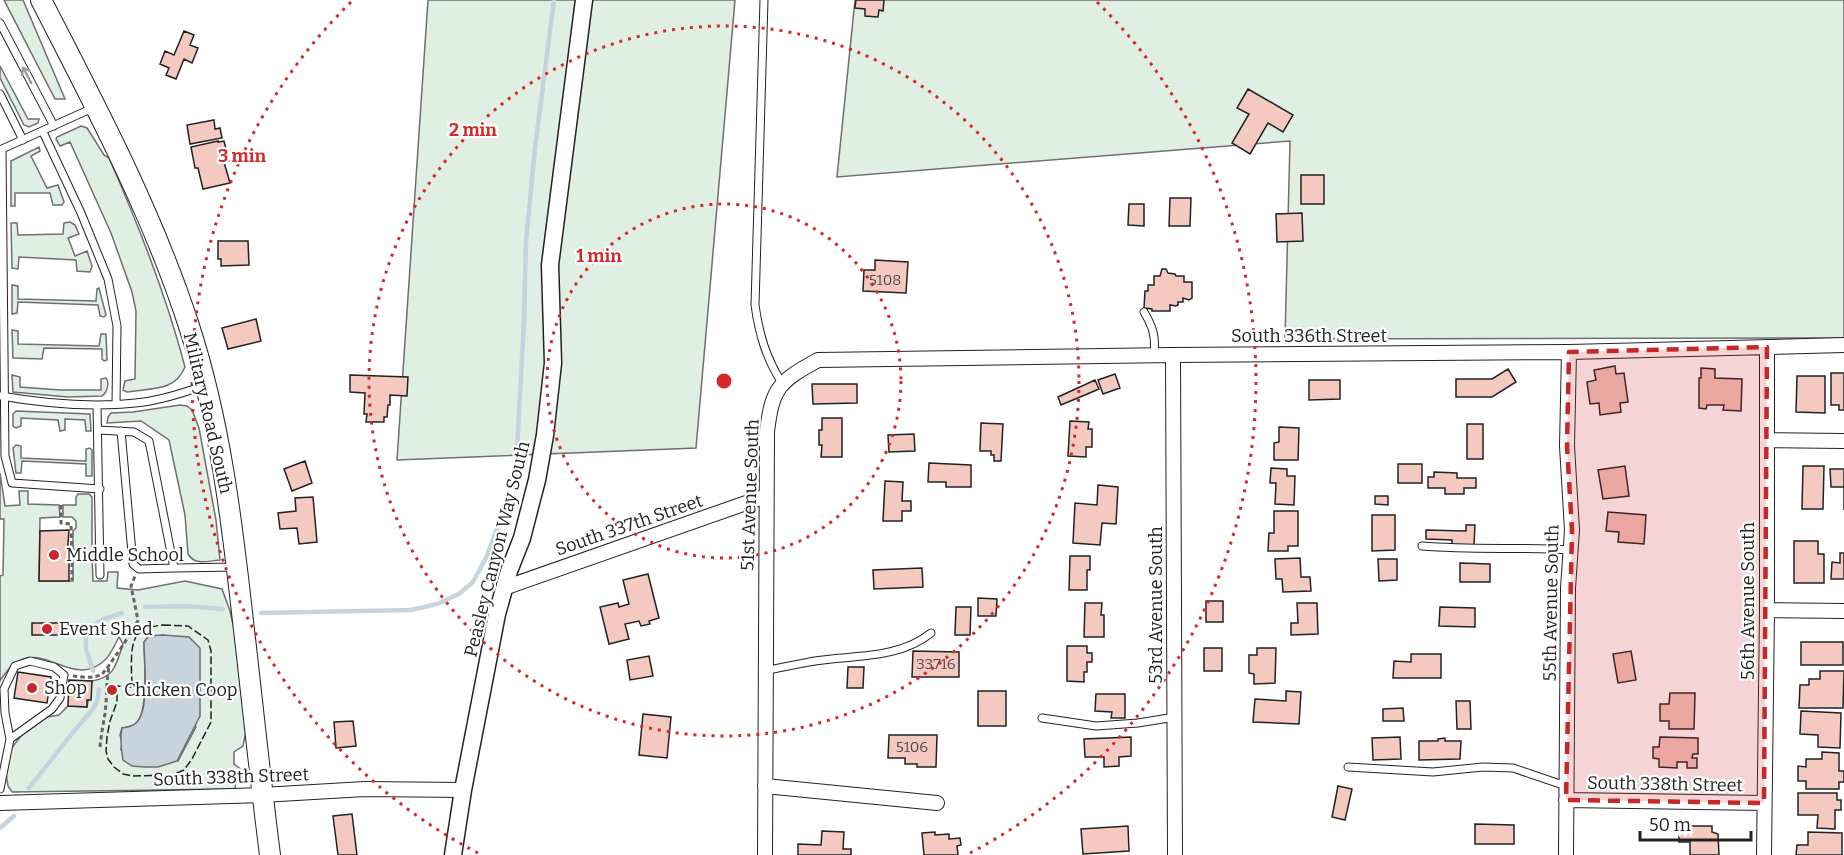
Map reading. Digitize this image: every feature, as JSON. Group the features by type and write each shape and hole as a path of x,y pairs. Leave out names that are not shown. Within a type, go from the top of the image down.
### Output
{"main road":[{"name":"Military Road South","path":"42,0 96,107 162,251 189,328 205,385 217,439 237,567 270,855"}],"street":[{"name":"Peasley Canyon Way South","path":"453,855 463,790 504,588 522,538 537,480 545,435 553,363 550,265 584,0"},
{"name":"South 336th Street","path":"782,383 818,360 836,358 1569,352 1844,345"},
{"name":"56th Avenue South","path":"1764,855 1767,347"},
{"name":"55th Avenue South","path":"1566,855 1568,588 1572,530 1567,446 1569,352"},
{"name":"53rd Avenue South","path":"1173,355 1175,855"},
{"name":"51st Avenue South","path":"765,855 767,432 773,398 782,383"},
{"path":"1767,440 1844,441"},
{"name":"South 337th Street","path":"504,588 766,496"},
{"path":"1767,610 1844,611"},
{"path":"765,786 937,803"},
{"name":"South 338th Street","path":"0,803 262,795 365,789 463,790"},
{"name":"South 338th Street","path":"1566,793 1764,803"}],"lane":[{"path":"764,0 755,305 758,331 770,364 782,383"},
{"path":"0,23 54,126"},
{"path":"0,94 23,140"},
{"path":"96,107 2,149 2,396 5,456 12,483 100,489"},
{"path":"43,132 81,213 108,279 117,326 116,404"},
{"path":"1144,312 1153,327 1156,342 1154,355"},
{"path":"2,396 41,402 116,404 144,402 173,396 205,385"},
{"path":"97,405 100,575"},
{"path":"98,430 134,432 149,441 174,568"},
{"path":"121,431 133,564 139,569 237,567"},
{"path":"1422,546 1461,549 1571,550"},
{"path":"765,670 899,650 922,640 931,633"},
{"path":"0,789 10,739 5,713 4,689 15,666 30,661 54,667 64,675 60,698 52,709 10,739"},
{"path":"1042,718 1096,726 1138,723 1174,717"},
{"path":"1348,767 1433,772 1483,767 1513,768 1566,793"}],"path":[{"path":"61,505 61,523 71,524 72,580"},
{"path":"72,555 100,554"},
{"path":"64,675 95,676 104,673 110,665 138,621 131,586 139,569"},
{"path":"100,747 110,665"}],"highlighted area":[{"path":"1767,347 1764,803 1566,800 1572,530 1567,446 1569,352"}],"green space":[{"path":"4,0 23,0 65,99 55,99"},
{"path":"428,0 735,0 696,448 397,460"},
{"path":"855,0 1844,0 1844,338 1285,339 1290,141 837,177"},
{"path":"0,66 28,119 39,119 38,123 29,127 24,125 0,78"},
{"path":"81,126 87,128 104,155 109,158 131,209 169,313 185,367 181,375 168,385 127,392 123,390 125,381 135,379 136,311 132,292 111,233 70,142 60,146 56,139"},
{"path":"39,147 40,151 31,156 47,188 58,185 64,202 62,205 53,205 50,193 15,193 15,206 11,206 11,161"},
{"path":"70,222 75,225 79,234 68,238 75,256 87,251 92,266 90,272 77,271 76,260 19,257 18,269 12,268 11,223 17,223 18,235 63,234 64,223"},
{"path":"12,285 18,286 18,299 96,301 99,288 106,315 100,316 98,305 18,302 17,313 12,314"},
{"path":"12,330 18,331 18,344 99,346 101,334 106,334 107,360 102,359 102,349 44,348 42,359 13,358"},
{"path":"12,375 20,377 20,387 101,390 101,379 106,378 108,385 102,396 68,397 13,392"},
{"path":"180,405 192,410 199,428 216,520 220,560 198,561 188,554 185,515 169,440 141,421 107,423 111,413"},
{"path":"16,411 90,414 91,431 86,431 85,420 65,419 65,430 60,431 58,420 21,418 21,426 16,428 13,426 13,414"},
{"path":"16,445 21,446 21,458 86,461 86,449 90,448 92,450 92,476 86,476 86,464 22,461 21,473 16,473 13,448"},
{"path":"0,473 5,506 20,505 19,491 28,491 28,504 59,505 60,517 40,518 39,581 73,581 73,560 76,557 92,556 93,581 107,581 108,572 118,572 117,588 138,590 185,581 222,589 237,642 247,726 243,746 234,752 234,764 242,770 242,782 236,780 235,789 12,792 8,786 6,774 10,750 21,736 47,717 59,715 68,706 87,707 92,681 110,673 123,644 119,637 106,659 91,669 77,670 39,658 26,658 13,665 0,681 0,576 3,575 4,519 0,519","holes":["163,635 196,727 178,761 121,750 122,728 136,723 143,708 144,643 147,638"]},
{"path":"78,494 89,494 92,497 92,551 76,552 73,548 73,531 76,528 76,521 72,517 63,517 63,505 76,505"}],"shaded area":[{"path":"149,636 189,637 200,648 200,716 177,761 158,767 132,766 123,760 122,728 136,723 143,708 145,697 144,642"}],"building":[{"path":"856,0 884,0 883,11 879,10 878,17 865,16 865,9 855,8"},
{"path":"184,31 194,35 190,45 198,48 192,63 184,59 176,79 166,75 169,68 160,64 165,51 174,55"},
{"path":"1248,89 1293,115 1283,132 1268,123 1250,154 1232,143 1249,114 1237,108"},
{"path":"214,120 215,129 220,128 222,138 190,144 187,125"},
{"path":"224,141 229,161 224,162 230,183 203,189 198,168 195,168 191,147"},
{"path":"1301,175 1324,175 1324,204 1301,204"},
{"path":"1170,198 1191,198 1190,226 1169,226"},
{"path":"1129,204 1144,204 1144,226 1128,225"},
{"path":"1302,213 1303,241 1277,242 1276,214"},
{"path":"218,241 248,241 249,265 221,266 221,259 218,259"},
{"path":"875,260 908,262 906,293 863,291 864,270 875,270"},
{"path":"1162,269 1176,276 1184,276 1184,282 1192,282 1192,298 1189,300 1183,298 1183,302 1178,302 1176,306 1170,305 1170,311 1152,311 1152,309 1144,308 1145,291 1148,291 1148,285 1154,285 1154,276 1160,276"},
{"path":"256,319 261,341 228,349 222,328"},
{"path":"1615,366 1616,374 1624,373 1628,402 1620,403 1621,412 1600,415 1599,403 1590,404 1587,382 1596,380 1594,370"},
{"path":"1701,368 1715,369 1715,378 1742,379 1741,411 1723,410 1724,405 1707,405 1706,409 1699,408"},
{"path":"1508,369 1516,382 1492,397 1456,397 1456,379 1492,379"},
{"path":"1831,373 1844,373 1844,410 1839,410 1839,405 1831,405"},
{"path":"1115,374 1120,388 1103,394 1098,380"},
{"path":"350,375 408,377 407,396 390,395 390,405 388,405 384,422 366,422 365,393 350,392"},
{"path":"1797,376 1825,376 1825,413 1796,412"},
{"path":"1095,380 1099,389 1061,405 1058,397"},
{"path":"1309,380 1340,380 1340,399 1309,400"},
{"path":"812,384 857,384 857,403 813,404"},
{"path":"822,418 842,418 842,457 821,457 822,445 819,445 819,430 822,430"},
{"path":"1070,421 1089,422 1088,429 1092,429 1092,447 1086,447 1086,457 1068,456"},
{"path":"981,423 1003,424 1001,461 994,461 991,451 980,451"},
{"path":"1467,424 1483,424 1483,459 1467,459"},
{"path":"1279,427 1299,428 1298,460 1274,460 1274,443 1279,442"},
{"path":"914,434 915,451 889,452 888,435"},
{"path":"305,461 312,483 292,491 284,469"},
{"path":"929,463 971,465 971,487 946,487 946,482 928,482"},
{"path":"1398,464 1422,464 1422,483 1398,483"},
{"path":"1625,466 1629,496 1603,499 1598,470"},
{"path":"1803,466 1824,466 1823,509 1802,509"},
{"path":"1271,468 1287,469 1287,476 1295,476 1294,505 1275,504 1276,483 1270,483"},
{"path":"1830,469 1844,469 1844,487 1831,487"},
{"path":"1434,472 1457,473 1457,478 1476,478 1476,488 1464,488 1464,494 1445,494 1445,488 1428,488 1428,477 1434,477"},
{"path":"885,481 903,482 902,501 911,501 911,511 902,511 902,521 883,521"},
{"path":"1098,485 1118,487 1116,524 1102,523 1100,545 1073,543 1075,503 1097,505"},
{"path":"1375,496 1388,496 1388,505 1375,504"},
{"path":"313,497 317,542 299,544 297,528 280,529 278,513 296,511 295,498"},
{"path":"1274,511 1298,511 1298,546 1288,546 1288,551 1268,551 1269,533 1274,533"},
{"path":"1608,512 1646,515 1644,544 1618,542 1619,532 1606,531"},
{"path":"1372,515 1395,515 1395,550 1372,551"},
{"path":"1466,525 1475,525 1474,545 1452,545 1452,540 1426,539 1426,530 1466,531"},
{"name":"Middle School","path":"69,530 67,558 69,558 69,581 39,581 40,531"},
{"path":"1794,541 1818,541 1818,554 1824,554 1824,583 1794,583"},
{"path":"1840,553 1844,553 1844,579 1831,579 1832,562 1840,563"},
{"path":"1070,556 1090,556 1087,590 1069,590"},
{"path":"1300,558 1301,577 1310,577 1311,591 1283,592 1282,579 1276,579 1275,559"},
{"path":"1378,559 1397,559 1397,580 1379,581"},
{"path":"1460,563 1490,564 1490,582 1460,582"},
{"path":"922,568 923,587 874,589 873,570"},
{"path":"648,574 659,618 649,621 650,624 641,626 639,621 625,624 629,639 609,644 600,607 618,603 619,607 629,604 623,580"},
{"path":"978,598 997,599 996,616 978,616"},
{"path":"1206,601 1223,601 1223,622 1206,622"},
{"path":"1085,603 1102,603 1104,637 1084,637"},
{"path":"1297,603 1317,603 1318,634 1291,635 1291,623 1298,623"},
{"path":"956,607 971,607 970,635 955,635"},
{"path":"1440,607 1475,608 1475,627 1439,626"},
{"name":"Event Shed","path":"32,623 62,623 62,635 32,635"},
{"path":"1801,642 1843,642 1843,665 1801,665"},
{"path":"1067,646 1087,646 1087,653 1092,653 1092,662 1087,662 1087,672 1084,672 1084,682 1067,681"},
{"path":"1204,648 1222,648 1222,671 1204,671"},
{"path":"1257,648 1276,648 1275,683 1254,684 1254,674 1249,673 1249,655 1257,655"},
{"path":"913,651 959,652 959,677 912,677"},
{"path":"1631,651 1636,680 1618,683 1613,654"},
{"path":"1411,654 1441,654 1441,678 1393,678 1394,661 1411,662"},
{"path":"649,656 653,676 630,680 627,660"},
{"path":"848,667 864,667 863,688 847,688"},
{"path":"1820,671 1844,671 1843,708 1799,708 1800,685 1809,685 1809,679 1820,679"},
{"name":"Shop","path":"18,672 51,677 47,703 14,698"},
{"path":"69,680 92,681 91,700 87,700 87,707 68,706"},
{"path":"978,691 1006,691 1006,726 978,726"},
{"path":"1286,691 1301,692 1299,724 1253,722 1255,699 1286,701"},
{"path":"1670,693 1695,693 1694,729 1669,729 1669,721 1660,721 1660,704 1669,704"},
{"path":"1096,694 1125,694 1125,718 1111,718 1112,712 1095,711"},
{"path":"1456,701 1470,701 1471,729 1457,729"},
{"path":"1403,708 1404,721 1383,721 1383,709"},
{"path":"1801,711 1841,713 1840,748 1818,747 1818,735 1800,734"},
{"path":"643,714 671,717 667,758 639,755"},
{"path":"353,721 356,746 336,748 334,722"},
{"path":"889,735 937,735 936,767 917,767 917,764 905,764 905,758 888,758"},
{"path":"1131,737 1131,756 1119,757 1119,766 1104,767 1104,757 1085,757 1084,739"},
{"path":"1400,737 1401,759 1373,760 1372,738"},
{"path":"1660,737 1698,738 1698,754 1693,754 1692,758 1697,758 1697,768 1687,768 1687,762 1677,762 1677,768 1659,767 1659,759 1653,758 1653,747 1659,747"},
{"path":"1445,738 1445,741 1461,741 1460,759 1419,760 1419,741 1438,741 1438,739"},
{"path":"1822,752 1839,753 1839,771 1844,771 1844,782 1839,782 1839,789 1806,789 1806,781 1798,781 1798,766 1806,767 1806,759 1822,759"},
{"path":"1338,786 1352,789 1345,820 1332,817"},
{"path":"1798,793 1837,793 1837,800 1841,800 1841,810 1835,810 1835,829 1817,828 1818,815 1798,815"},
{"path":"352,814 357,855 338,855 333,816"},
{"path":"1475,824 1514,825 1514,844 1475,844"},
{"path":"1128,826 1129,851 1083,854 1081,829"},
{"path":"1679,826 1712,826 1712,832 1718,834 1719,855 1690,855 1690,842 1679,842"},
{"path":"822,831 844,832 843,849 851,849 851,855 798,855 798,844 821,845"},
{"path":"935,832 935,835 949,834 949,839 960,838 961,845 957,846 958,855 924,855 922,833"},
{"path":"1808,832 1842,833 1842,855 1796,855 1797,845 1808,845"}],"waterway":[{"path":"517,450 526,241 554,0"},
{"path":"261,613 411,610 437,604 459,594 473,582 486,558 501,518"},
{"path":"145,607 185,606 223,609"},
{"path":"93,671 86,649 86,631 98,622 122,613"},
{"path":"29,788 93,709 98,699 99,689"},
{"path":"0,828 14,816"}],"fence":[{"path":"163,625 188,626 208,640 211,651 211,722 184,770 172,775 123,774 108,759 106,751 110,721 117,702 117,686 132,687 132,657 136,636 145,629 163,625"}],"place":[{"name":"Middle School","path":"54,555"},
{"name":"Event Shed","path":"47,629"},
{"name":"Shop","path":"32,688"},
{"name":"Chicken Coop","path":"112,690"}]}
